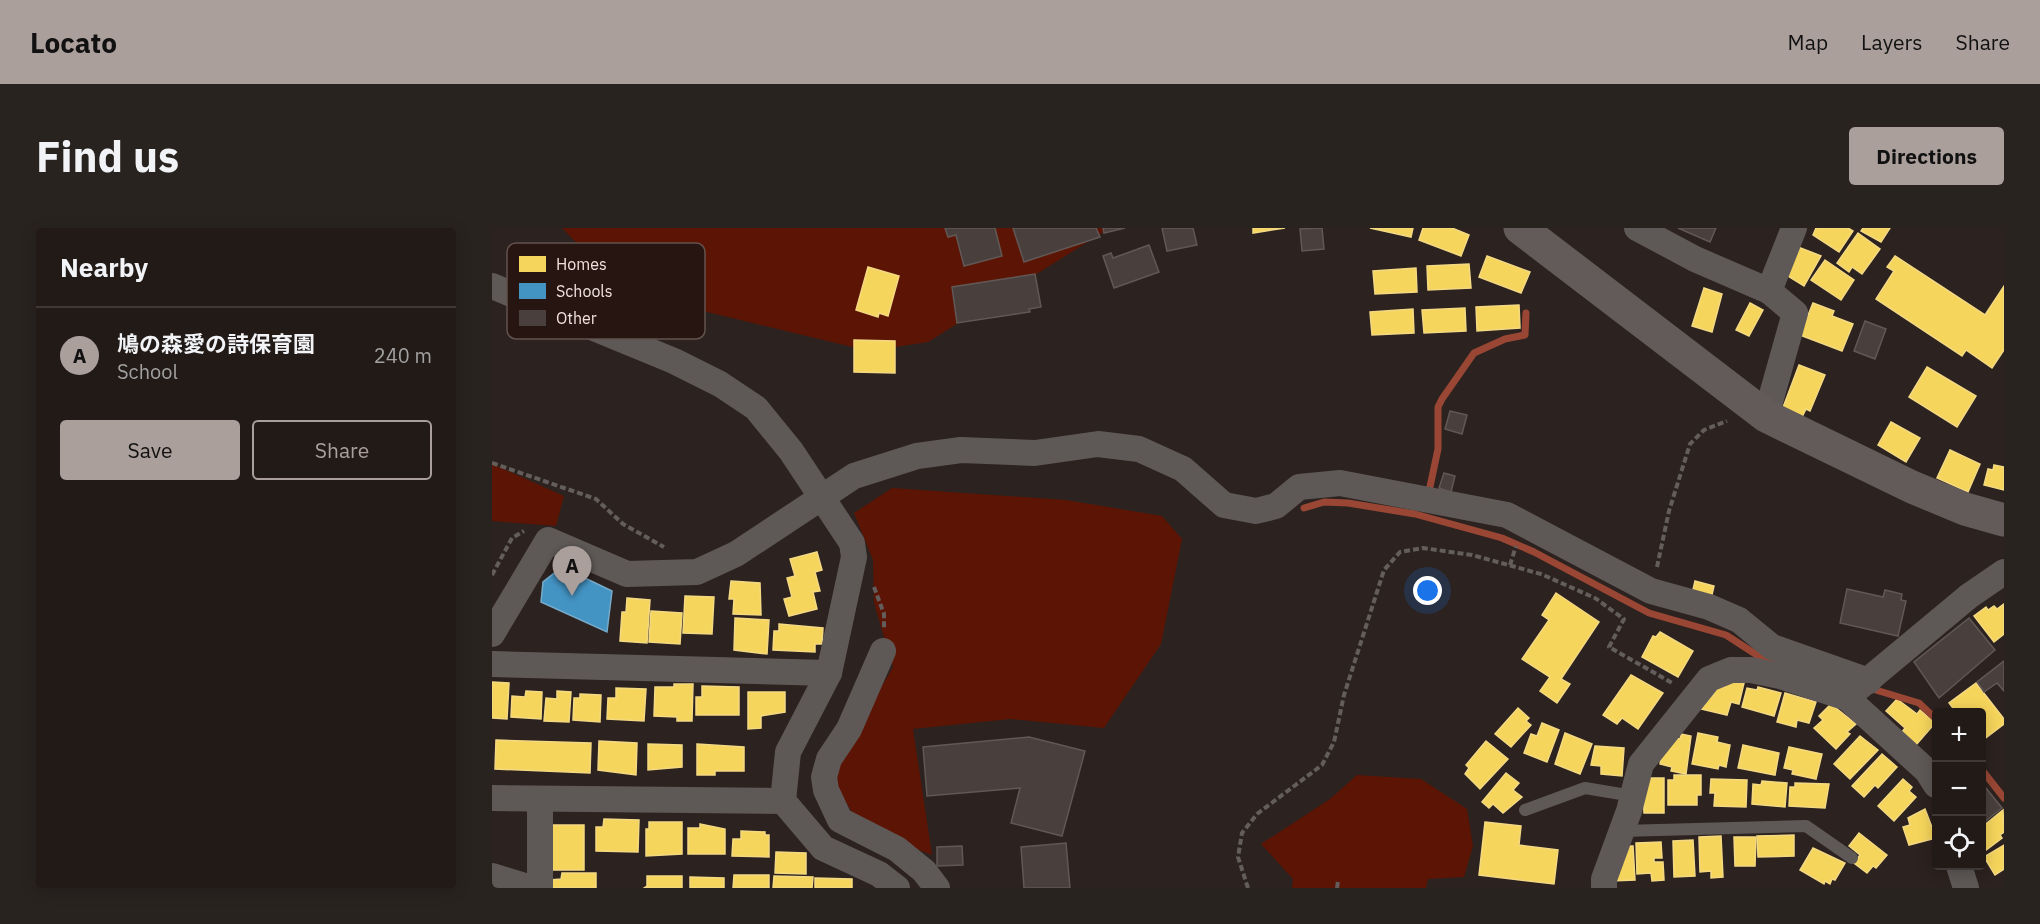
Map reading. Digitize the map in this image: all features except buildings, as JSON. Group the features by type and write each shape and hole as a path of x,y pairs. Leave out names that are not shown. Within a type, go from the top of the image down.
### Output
{"street":[{"path":"1520,228 1762,413 1912,487 1965,509 2004,520"},
{"path":"1637,228 1695,259 1769,291 1795,313 1762,413"},
{"path":"1769,291 1794,228"},
{"path":"492,286 507,292"},
{"path":"621,339 674,361 720,384 756,408 791,451 852,543 854,557 829,673 788,752 783,801 823,849 879,874 897,888"},
{"path":"492,634 548,540 627,574 697,572 736,554 854,476 917,456 961,450 1035,453 1098,444 1139,449 1183,470 1224,504 1256,511 1276,507 1299,488 1340,483 1508,515 1651,591 1709,607 1739,620 1772,647 1869,681"},
{"path":"1847,698 1969,596 2004,573"},
{"path":"882,651 849,729 829,759 824,777 826,790 840,820 897,849 924,871 937,888"},
{"path":"492,664 829,673"},
{"path":"1604,888 1604,879 1633,796 1641,764 1708,679 1731,670 1751,670 1847,698 1927,771 1932,779"},
{"path":"492,798 783,801"},
{"path":"540,799 540,888"},
{"path":"1960,870 1966,888"},
{"path":"492,876 531,888"}],"lane":[{"path":"1525,810 1585,788 1633,796"},
{"path":"1620,831 1806,826 1852,858"}],"path":[{"path":"1651,591 1669,511 1690,444 1704,430 1721,422 1762,413"},
{"path":"492,463 596,499 624,524 664,548 675,548"},
{"path":"1248,888 1238,857 1242,833 1257,814 1322,765 1334,742 1344,695 1384,570 1400,552 1423,548 1472,555 1542,574 1595,598 1624,619 1609,647 1694,695"},
{"path":"872,583 884,614 882,651"},
{"path":"1336,888 1338,881"}],"shaded area":[{"path":"562,228 1110,228 928,342 869,351 705,312 705,243 577,243"},
{"path":"492,464 564,496 556,526 492,521"},
{"path":"892,488 1066,500 1162,516 1182,539 1161,644 1104,728 1010,719 913,729 932,855 861,827 830,776 893,667 874,603 873,560 854,513"},
{"path":"1357,775 1421,779 1467,809 1473,846 1464,877 1428,879 1426,888 1292,888 1293,879 1261,844 1330,799"}],"waterway":[{"path":"1428,496 1438,449 1438,407 1442,399 1474,353 1505,339 1525,335 1526,313"},
{"path":"1304,508 1324,502 1348,503 1415,514 1502,538 1534,552 1649,613 1726,635 1760,657 1778,664"},
{"path":"1869,688 1919,703 1932,715"},
{"path":"1986,775 2004,798"}],"place":[{"name":"鳩の森愛の詩保育園","path":"572,596"}]}
